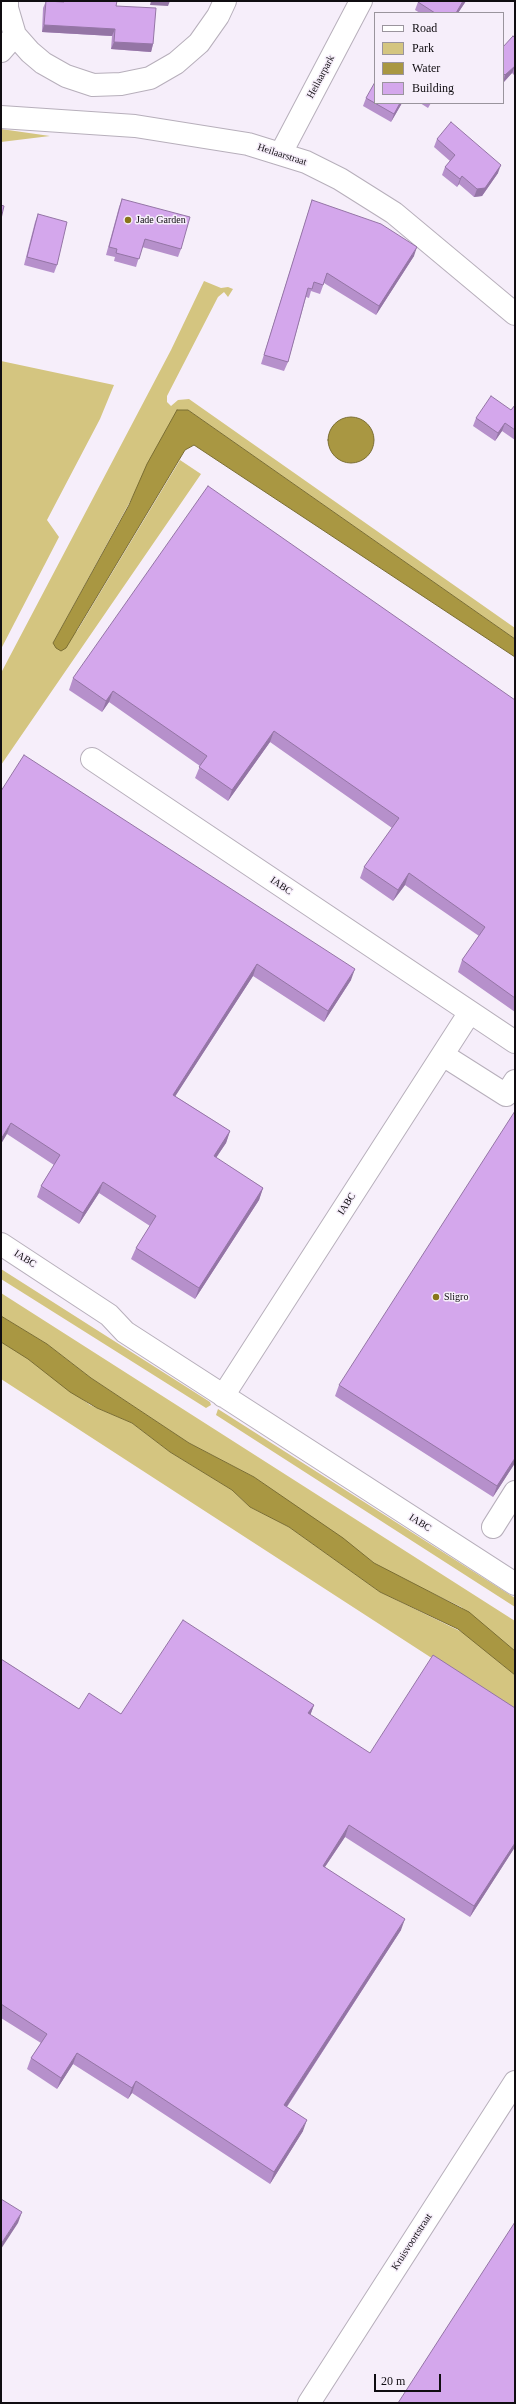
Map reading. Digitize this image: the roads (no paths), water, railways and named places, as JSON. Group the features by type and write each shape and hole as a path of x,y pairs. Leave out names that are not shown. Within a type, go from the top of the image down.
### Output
{"street":[{"path":"7,1 7,8 15,35 43,63 66,76 93,85 121,84 150,78 176,63 199,43 218,16 225,1"},
{"name":"Heilaarpark","path":"281,153 361,1"},
{"path":"1,51 15,35"},
{"name":"Heilaarstraat","path":"1,118 135,126 248,144 281,153 340,179 394,214 515,314"},
{"name":"IABC","path":"92,759 515,1042"},
{"name":"IABC","path":"223,1396 470,1012"},
{"path":"443,1055 506,1095 515,1081"},
{"name":"IABC","path":"1,1244 109,1315 125,1332 515,1584"},
{"name":"IABC","path":"1,1259 104,1325 125,1332"},
{"path":"493,1527 515,1492"},
{"name":"Kruisvoortstraat","path":"309,2403 515,2082"}],"water":[{"path":"177,410 188,410 515,639 515,657 194,445 185,450 66,648 61,651 56,648 53,643 129,505 147,464"},
{"path":"351,417 364,421 370,427 374,440 370,453 364,459 351,463 338,459 332,453 328,440 332,427 338,421"},
{"path":"1,1316 47,1344 91,1378 189,1443 254,1477 343,1538 374,1563 469,1612 515,1651 515,1675 458,1629 380,1592 289,1527 250,1507 232,1490 170,1452 132,1423 97,1408 70,1392 28,1359 1,1342"}],"place":[{"name":"Jade Garden","path":"128,220"},
{"name":"Sligro","path":"436,1297"}]}
